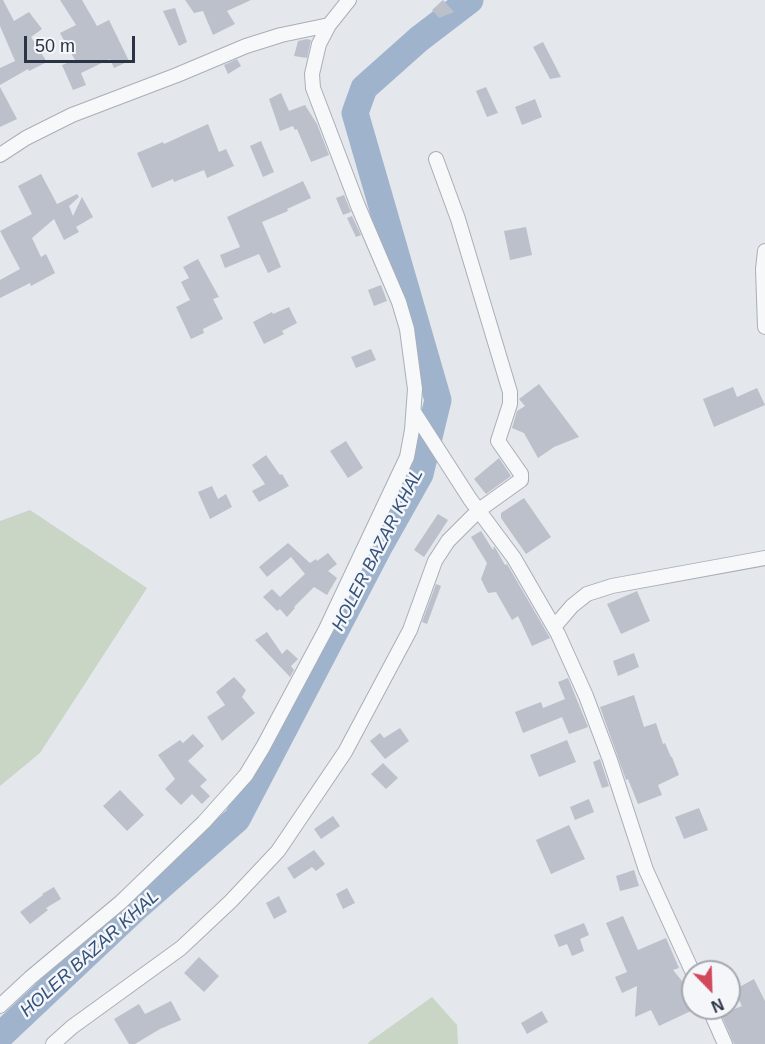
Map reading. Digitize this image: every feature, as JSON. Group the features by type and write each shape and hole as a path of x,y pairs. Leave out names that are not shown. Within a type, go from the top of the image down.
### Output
{"street":[{"path":"0,1006 121,902 204,822 246,775 320,639 407,458 417,416 407,329 399,302 358,206 313,88 312,74 319,44 329,25 349,0"},
{"path":"0,155 26,138 72,115 246,46 281,35 329,25"},
{"path":"53,1044 72,1027 181,948 231,901 278,851 314,802 345,752 410,630 435,561 448,541 479,510 521,480 521,474 498,441 510,404 510,392 458,219 436,159"},
{"path":"765,251 763,269 765,327"},
{"path":"417,416 454,476 514,558 554,627 586,696 610,760 646,870 687,960"},
{"path":"554,627 572,606 587,594 612,586 765,558"},
{"path":"714,1020 725,1044"}],"green space":[{"path":"30,510 147,588 40,753 0,786 0,521"},
{"path":"432,997 457,1025 458,1044 368,1044 369,1042"}],"building":[{"path":"0,0 3,0 14,21 29,12 42,29 31,37 47,62 29,71 28,69 0,85 0,68 15,61 0,26"},
{"path":"60,0 82,0 97,26 109,20 129,61 114,68 110,59 81,73 86,85 73,90 62,65 75,60 60,33 76,25"},
{"path":"185,0 251,0 227,11 235,24 213,35 203,11 194,13"},
{"path":"443,0 454,12 439,18 432,10"},
{"path":"175,8 187,42 179,46 163,11"},
{"path":"311,40 307,58 294,56 298,41"},
{"path":"543,42 561,77 550,79 533,47"},
{"path":"237,59 241,66 228,74 224,65"},
{"path":"0,87 17,119 0,127"},
{"path":"486,87 498,113 487,117 476,91"},
{"path":"281,93 289,111 305,105 317,124 329,155 311,162 297,129 295,130 293,126 280,131 269,99"},
{"path":"535,99 542,117 522,125 515,107"},
{"path":"208,124 219,152 226,149 234,166 207,178 204,170 152,188 137,153 163,142 164,144"},
{"path":"261,141 274,172 263,177 250,146"},
{"path":"41,174 57,204 77,194 79,197 69,206 73,216 82,197 93,217 76,227 79,232 64,240 54,219 32,238 41,257 46,254 55,273 31,286 30,283 0,298 0,280 20,269 0,231 32,214 18,186"},
{"path":"303,181 311,198 262,222 281,267 268,273 259,254 225,268 220,255 240,247 227,217"},
{"path":"344,195 351,212 343,215 336,198"},
{"path":"352,216 361,235 356,237 347,218"},
{"path":"526,227 532,255 510,260 504,231"},
{"path":"198,259 219,297 213,299 223,319 203,329 204,333 191,339 176,307 190,300 181,282 189,278 183,267"},
{"path":"381,285 387,301 374,306 368,290"},
{"path":"289,307 297,323 282,331 284,334 264,344 253,322 272,312 273,314"},
{"path":"371,349 376,360 356,368 351,357"},
{"path":"539,384 579,437 554,447 538,458 524,433 512,428 517,411 525,406 519,399"},
{"path":"733,387 737,397 757,388 765,405 714,427 703,399"},
{"path":"346,441 363,468 348,478 330,451"},
{"path":"266,455 289,486 259,502 252,491 265,484 252,465"},
{"path":"499,458 511,476 486,494 474,479"},
{"path":"212,486 218,499 226,494 232,507 210,519 198,492"},
{"path":"524,498 551,537 526,554 501,518 501,513"},
{"path":"438,514 448,520 424,557 414,550"},
{"path":"481,531 493,550 494,546 505,565 507,564 550,638 532,646 518,616 512,620 496,592 488,593 481,579 487,563 471,537"},
{"path":"288,543 310,563 328,553 337,564 328,571 337,578 327,595 314,587 287,617 263,597 272,589 280,597 305,574 291,557 267,577 259,567"},
{"path":"436,584 441,586 427,624 422,622"},
{"path":"637,591 650,621 621,634 607,604"},
{"path":"267,632 282,654 287,649 298,659 291,666 294,670 290,677 255,640"},
{"path":"634,653 639,667 618,676 613,661"},
{"path":"234,677 246,690 242,697 255,713 222,741 207,717 225,705 216,692"},
{"path":"568,678 588,727 569,734 562,717 523,733 515,712 541,702 543,708 565,699 558,682"},
{"path":"634,695 644,727 656,723 663,744 665,743 679,775 658,785 662,795 638,804 628,779 626,780 600,707"},
{"path":"400,728 409,741 385,759 370,741 380,733 384,738"},
{"path":"193,734 204,746 188,761 207,780 200,786 210,796 202,804 192,794 181,805 165,789 175,779 158,755 180,740 183,743"},
{"path":"567,740 576,762 539,777 530,755"},
{"path":"600,759 609,786 602,788 593,762"},
{"path":"383,763 398,778 386,789 371,774"},
{"path":"120,790 144,815 127,831 103,806"},
{"path":"589,799 594,812 575,820 570,807"},
{"path":"699,808 708,830 684,839 675,817"},
{"path":"333,816 340,826 321,839 314,829"},
{"path":"569,825 585,859 551,874 536,840"},
{"path":"314,850 325,864 316,871 312,867 294,879 287,868"},
{"path":"634,870 639,886 620,891 616,876"},
{"path":"54,887 61,899 46,908 48,910 30,924 20,912"},
{"path":"347,888 355,903 343,909 336,894"},
{"path":"279,896 287,912 274,919 266,903"},
{"path":"623,916 638,950 666,938 679,968 673,970 681,980 681,1016 659,1026 651,1010 635,1017 637,986 622,993 615,977 627,972 606,923"},
{"path":"584,923 589,935 580,939 584,951 572,956 567,944 559,947 554,935"},
{"path":"199,957 219,976 204,992 184,973"},
{"path":"754,979 765,1001 765,1044 734,1044 724,1020 741,1020 741,986"},
{"path":"171,1001 181,1020 135,1044 129,1044 114,1019 139,1004 145,1014"},
{"path":"542,1011 548,1022 527,1034 521,1023"}],"waterway":[{"name":"HOLER BAZAR KHAL","path":"0,1036 138,906 237,819 380,545 420,474 438,400 355,113 364,88 419,39 470,0"}]}
